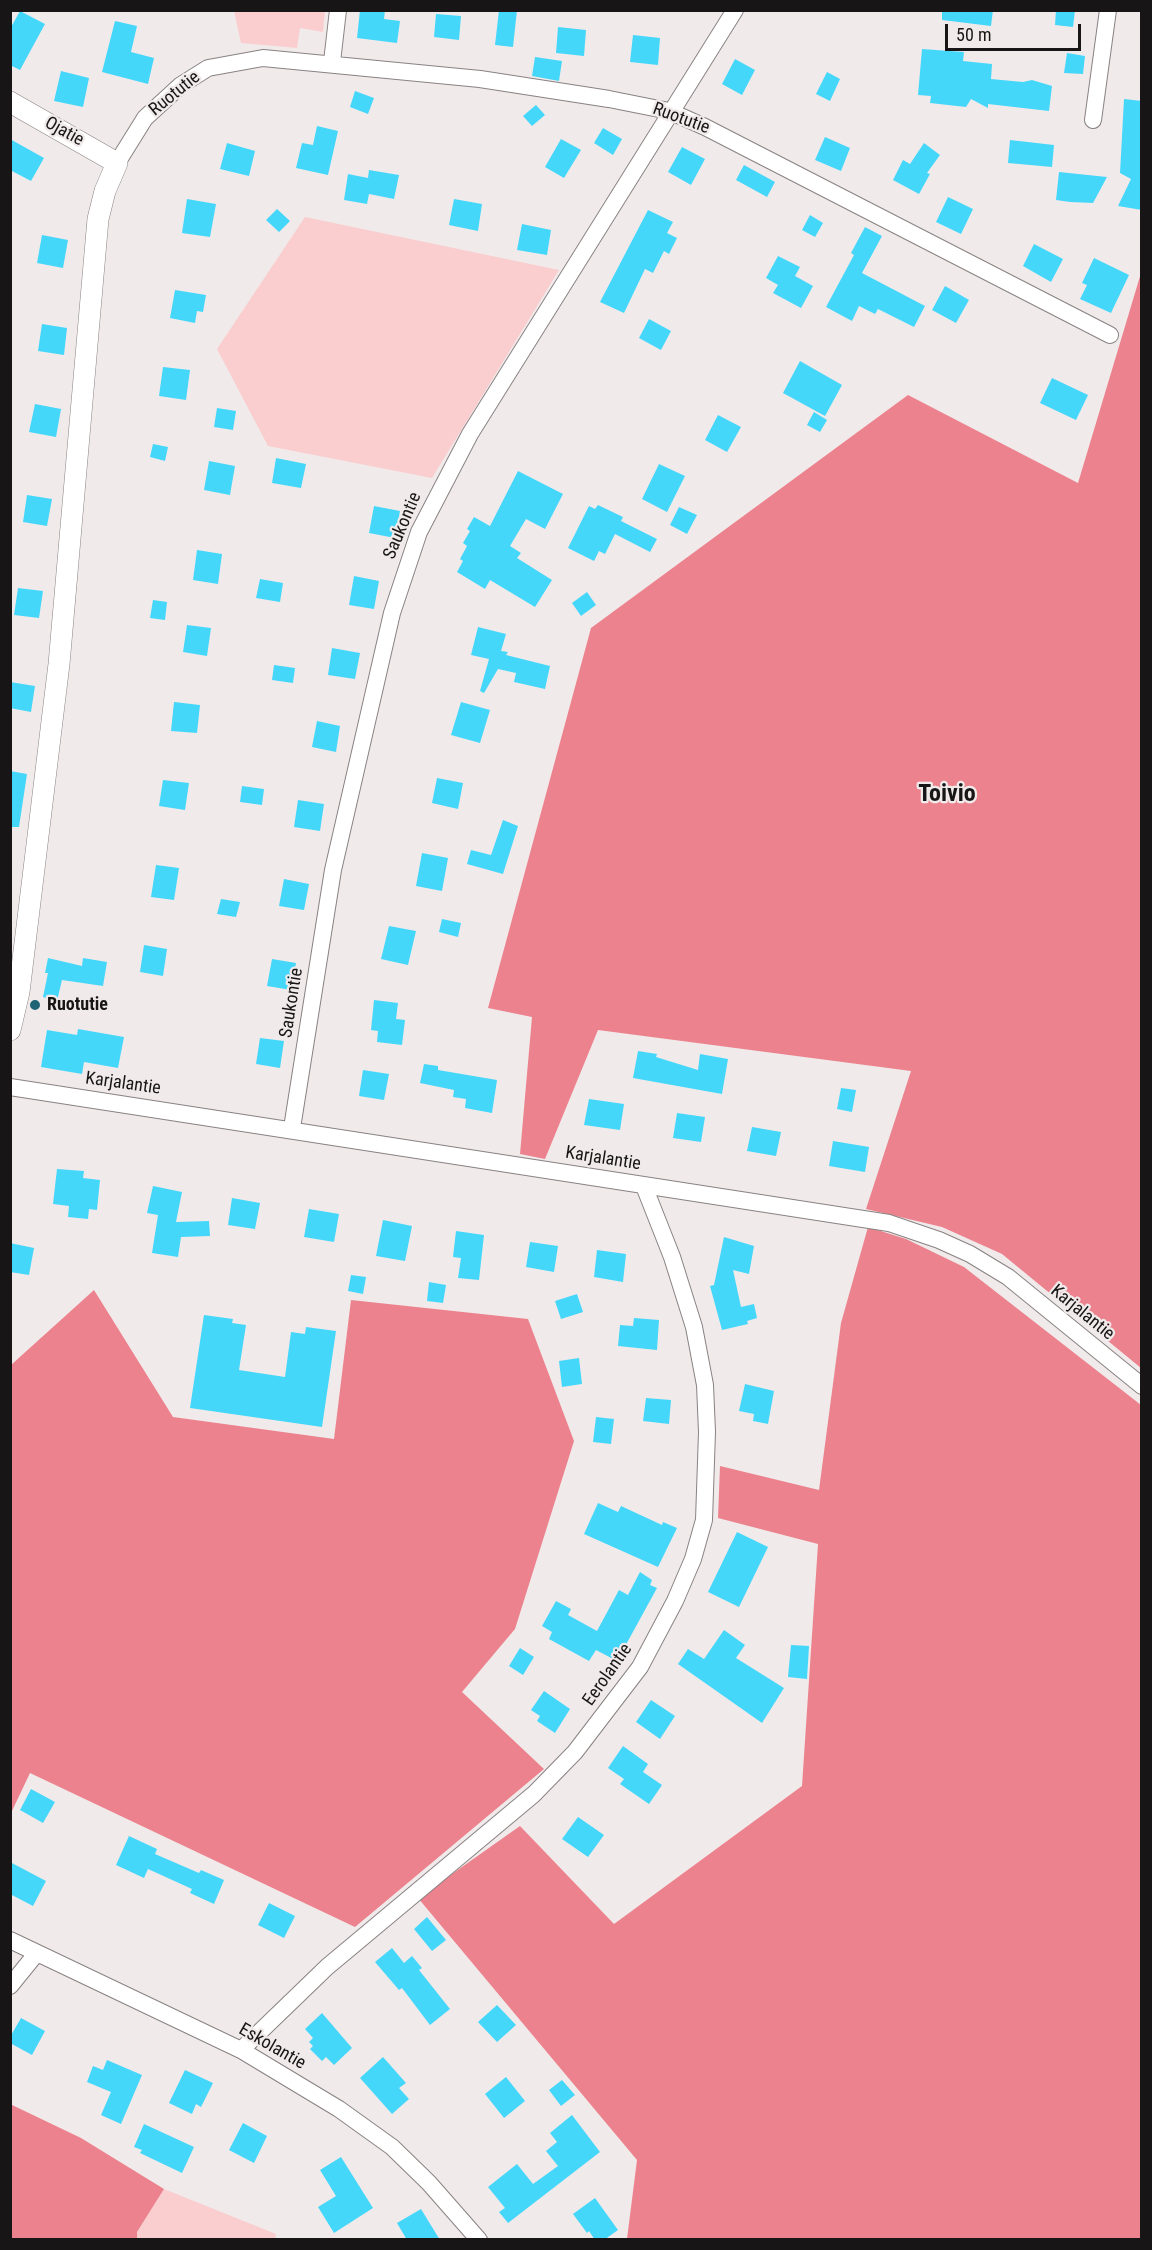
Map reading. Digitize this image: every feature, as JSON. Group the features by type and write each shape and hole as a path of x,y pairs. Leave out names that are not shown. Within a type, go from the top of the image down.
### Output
{"street":[{"path":"332,62 338,10"},
{"name":"Saukontie","path":"292,1128 333,870 392,613 419,532 470,434 669,111 735,10"},
{"path":"1093,120 1108,10"},
{"name":"Ruotutie","path":"10,1030 19,992 59,664 98,219 105,191 136,129 155,107 208,68 263,58 332,62 480,79 669,111 705,127 1110,335"},
{"name":"Ojatie","path":"10,102 117,163"},
{"name":"Karjalantie","path":"10,1087 292,1128 644,1186 864,1218 939,1240 970,1254 1008,1277 1142,1386"},
{"name":"Eerolantie","path":"241,2050 327,1967 534,1794 567,1761 614,1705 640,1667 675,1600 693,1558 704,1520 707,1432 705,1385 694,1327 672,1257 644,1186"},
{"name":"Eskolantie","path":"10,1940 241,2050 339,2109 392,2147 429,2183 479,2240"},
{"path":"10,1986 36,1954"}],"shaded area":[{"path":"234,11 325,11 323,32 300,28 297,48 241,43"},
{"path":"305,217 559,270 432,478 268,446 217,349"},
{"path":"1141,273 1141,1368 1002,1254 942,1227 866,1209 911,1071 598,1030 545,1159 520,1154 532,1017 488,1008 591,628 908,395 1078,483"},
{"path":"868,1227 906,1239 964,1267 1141,1405 1141,2239 627,2239 637,2160 418,1898 520,1826 614,1924 802,1786 818,1544 718,1518 720,1466 819,1490 841,1323"},
{"path":"94,1290 173,1417 334,1439 351,1300 528,1319 574,1441 515,1629 462,1692 544,1769 355,1927 30,1773 11,1813 11,1365"},
{"path":"10,2104 81,2138 164,2189 137,2232 137,2239 11,2239"},
{"path":"164,2189 276,2234 275,2240 137,2240 137,2232"}],"building":[{"path":"360,10 385,10 384,19 400,21 397,43 357,38"},
{"path":"499,10 517,10 513,47 495,45"},
{"path":"942,10 993,10 991,26 942,20"},
{"path":"1056,10 1075,10 1073,27 1055,25"},
{"path":"20,11 45,24 20,70 10,65 10,29"},
{"path":"436,14 461,16 459,40 434,37"},
{"path":"115,21 137,26 131,52 154,58 148,84 102,72"},
{"path":"558,27 586,30 584,56 556,53"},
{"path":"633,35 660,38 658,65 630,62"},
{"path":"922,49 964,52 963,61 992,64 991,79 1023,82 1032,80 1052,86 1049,111 988,104 988,108 971,99 966,107 930,103 931,96 918,95"},
{"path":"1067,53 1085,56 1083,74 1064,73"},
{"path":"535,57 562,61 559,81 532,76"},
{"path":"735,59 755,70 742,95 722,84"},
{"path":"61,71 89,78 83,107 54,101"},
{"path":"827,72 840,79 830,101 816,94"},
{"path":"355,91 374,98 368,114 350,107"},
{"path":"1124,99 1142,101 1142,210 1118,206 1131,179 1120,173"},
{"path":"536,105 545,115 532,126 523,116"},
{"path":"317,126 338,131 328,175 296,168 302,143 313,145"},
{"path":"603,128 622,139 613,155 594,143"},
{"path":"825,137 850,148 841,171 815,160"},
{"path":"10,139 44,158 31,181 10,170"},
{"path":"561,139 581,150 564,178 545,167"},
{"path":"1010,140 1054,145 1052,167 1008,163"},
{"path":"227,143 255,151 249,176 220,169"},
{"path":"924,143 940,155 927,173 930,174 919,194 893,180 903,160 910,164"},
{"path":"682,147 705,159 691,185 668,172"},
{"path":"744,165 775,182 767,197 736,180"},
{"path":"369,170 399,175 394,199 369,194 367,204 344,200 348,174 368,178"},
{"path":"1059,172 1107,177 1093,203 1070,202 1056,200"},
{"path":"948,197 973,209 961,234 936,222"},
{"path":"187,199 216,204 210,237 182,233"},
{"path":"454,199 482,204 478,231 449,225"},
{"path":"277,209 290,221 279,232 266,220"},
{"path":"648,210 673,222 667,233 677,238 669,254 664,251 653,273 645,269 624,313 600,302"},
{"path":"810,215 823,223 815,237 802,230"},
{"path":"522,224 551,230 547,255 517,250"},
{"path":"865,227 882,236 862,273 925,306 914,327 878,309 875,314 859,306 852,321 826,307 854,255 851,253"},
{"path":"42,235 68,240 63,268 37,263"},
{"path":"1034,244 1063,259 1051,282 1023,266"},
{"path":"778,256 800,267 795,276 813,286 801,308 773,293 778,285 766,278"},
{"path":"1094,258 1129,275 1111,313 1080,299 1087,285 1082,283"},
{"path":"945,286 969,300 956,323 932,310"},
{"path":"175,290 206,295 203,312 197,311 195,323 170,318"},
{"path":"649,319 671,331 661,350 639,338"},
{"path":"42,324 67,328 64,355 38,351"},
{"path":"800,361 842,385 825,416 783,393"},
{"path":"163,367 190,370 186,400 159,396"},
{"path":"1052,378 1088,395 1076,420 1040,403"},
{"path":"35,404 61,409 56,437 29,432"},
{"path":"217,408 236,411 233,430 214,427"},
{"path":"814,412 827,420 820,432 807,425"},
{"path":"718,415 741,427 727,452 705,440"},
{"path":"153,444 168,447 165,461 150,457"},
{"path":"276,458 306,464 301,488 272,483"},
{"path":"209,461 235,466 230,495 204,490"},
{"path":"659,464 685,476 667,512 642,499"},
{"path":"518,471 563,494 545,529 526,519 510,546 521,553 517,558 552,580 535,607 490,580 485,589 457,572 463,561 460,559 467,546 463,543 470,531 467,529 474,517 490,526"},
{"path":"27,495 52,499 47,526 23,522"},
{"path":"598,505 623,517 621,521 657,539 650,552 615,534 605,554 599,551 594,561 568,548 589,506 595,509"},
{"path":"374,506 400,511 395,538 369,533"},
{"path":"679,507 697,515 687,534 670,525"},
{"path":"197,550 222,554 218,584 193,580"},
{"path":"354,576 379,581 374,609 349,605"},
{"path":"260,579 283,583 280,602 256,598"},
{"path":"18,588 43,591 39,618 14,615"},
{"path":"587,592 596,605 581,616 572,603"},
{"path":"153,600 167,602 165,620 150,618"},
{"path":"187,625 211,628 207,656 183,652"},
{"path":"478,627 506,634 501,651 508,652 506,655 550,666 545,689 514,682 516,673 498,669 484,693 480,691 489,659 471,655"},
{"path":"332,648 360,653 355,679 328,675"},
{"path":"274,665 295,668 293,683 272,680"},
{"path":"10,682 35,686 31,712 10,708"},
{"path":"174,702 200,705 197,733 171,731"},
{"path":"461,702 490,710 480,743 451,735"},
{"path":"317,721 340,726 336,752 312,747"},
{"path":"10,771 27,774 19,827 10,827"},
{"path":"437,778 463,783 458,809 432,803"},
{"path":"163,780 189,783 185,810 159,806"},
{"path":"242,786 264,789 262,805 240,802"},
{"path":"298,800 324,804 320,831 294,827"},
{"path":"503,820 518,826 503,874 467,864 471,850 491,855"},
{"path":"422,853 448,858 442,891 416,886"},
{"path":"156,865 179,868 174,900 151,897"},
{"path":"284,879 309,884 304,910 279,906"},
{"path":"221,899 240,902 236,917 217,914"},
{"path":"442,919 461,923 458,937 439,932"},
{"path":"389,926 416,931 408,965 381,959"},
{"path":"144,945 167,949 163,976 140,972"},
{"path":"48,958 82,966 83,958 107,962 103,986 62,980 57,1001 43,997 48,973 45,973"},
{"path":"272,959 296,963 291,990 267,986"},
{"path":"374,1000 398,1003 396,1019 405,1020 402,1045 377,1042 378,1031 371,1030"},
{"path":"78,1029 124,1037 118,1068 84,1062 82,1074 41,1067 47,1030 77,1035"},
{"path":"260,1038 284,1041 280,1068 256,1064"},
{"path":"638,1051 657,1054 656,1057 698,1070 700,1054 728,1059 722,1094 633,1078"},
{"path":"424,1064 438,1066 438,1070 497,1080 492,1113 465,1108 466,1099 453,1097 454,1090 420,1083"},
{"path":"363,1070 389,1074 384,1100 359,1096"},
{"path":"841,1088 856,1090 852,1112 837,1109"},
{"path":"589,1099 624,1104 620,1130 584,1125"},
{"path":"677,1113 705,1117 701,1142 673,1138"},
{"path":"752,1127 781,1132 776,1156 747,1151"},
{"path":"833,1141 869,1147 865,1172 829,1166"},
{"path":"57,1169 84,1171 83,1178 100,1180 97,1210 89,1209 88,1219 68,1217 69,1206 53,1204"},
{"path":"153,1186 182,1192 176,1222 209,1221 210,1236 181,1237 178,1257 152,1253 158,1215 147,1213"},
{"path":"232,1198 260,1203 255,1229 228,1225"},
{"path":"309,1209 339,1214 334,1242 304,1237"},
{"path":"383,1220 412,1226 405,1261 376,1256"},
{"path":"456,1231 484,1235 479,1280 458,1278 461,1258 453,1257"},
{"path":"724,1237 754,1246 749,1274 733,1270 741,1307 754,1304 757,1318 747,1321 748,1324 722,1330 710,1286 714,1285"},
{"path":"530,1242 558,1246 554,1272 526,1267"},
{"path":"10,1243 34,1248 29,1275 10,1272"},
{"path":"597,1250 626,1254 623,1282 594,1277"},
{"path":"351,1275 366,1277 363,1294 348,1291"},
{"path":"429,1282 446,1285 443,1303 427,1301"},
{"path":"577,1294 583,1312 561,1319 555,1301"},
{"path":"204,1315 233,1319 232,1323 246,1325 239,1370 285,1377 291,1332 305,1334 306,1327 336,1331 322,1427 190,1408"},
{"path":"634,1318 659,1320 657,1350 618,1346 620,1325 633,1326"},
{"path":"579,1358 582,1384 562,1387 559,1361"},
{"path":"745,1384 774,1391 768,1424 753,1421 754,1414 739,1411"},
{"path":"646,1398 671,1400 669,1424 643,1421"},
{"path":"596,1417 614,1419 611,1444 593,1442"},
{"path":"598,1503 618,1512 621,1506 662,1525 663,1522 677,1528 658,1567 584,1534"},
{"path":"737,1532 768,1547 739,1607 708,1592"},
{"path":"640,1572 652,1580 650,1585 657,1588 617,1661 596,1650 589,1661 549,1639 552,1632 542,1626 556,1601 571,1609 568,1615 597,1631 619,1590 628,1595"},
{"path":"724,1630 745,1645 736,1658 784,1688 762,1723 678,1664 688,1649 704,1659"},
{"path":"791,1645 809,1646 807,1679 788,1677"},
{"path":"520,1648 534,1657 523,1675 509,1666"},
{"path":"544,1691 570,1709 555,1733 537,1721 540,1716 531,1710"},
{"path":"651,1700 675,1716 660,1739 636,1722"},
{"path":"623,1746 648,1764 643,1772 662,1785 649,1804 620,1784 624,1779 608,1768"},
{"path":"31,1789 55,1802 43,1823 20,1810"},
{"path":"578,1817 604,1835 588,1857 562,1839"},
{"path":"129,1836 157,1849 155,1854 199,1873 201,1870 224,1880 214,1904 190,1893 192,1889 148,1869 144,1878 116,1865"},
{"path":"10,1862 46,1881 33,1906 10,1894"},
{"path":"269,1903 295,1916 284,1938 258,1925"},
{"path":"427,1917 446,1940 432,1951 414,1929"},
{"path":"392,1948 404,1963 412,1956 422,1968 419,1970 450,2009 430,2025 402,1988 399,1990 375,1962"},
{"path":"497,2005 516,2025 497,2042 478,2022"},
{"path":"322,2013 352,2048 334,2065 326,2057 322,2061 310,2049 313,2046 309,2042 313,2038 305,2029"},
{"path":"21,2018 45,2031 32,2055 10,2043 10,2037"},
{"path":"383,2057 406,2083 399,2088 409,2099 392,2114 360,2078"},
{"path":"107,2060 142,2075 121,2124 101,2115 111,2092 87,2082 93,2066 103,2070"},
{"path":"185,2070 213,2083 201,2107 196,2104 192,2114 169,2103"},
{"path":"506,2077 525,2101 504,2118 485,2094"},
{"path":"562,2080 575,2095 561,2106 549,2090"},
{"path":"572,2115 600,2152 508,2223 499,2212 505,2208 488,2187 517,2164 533,2184 558,2166 546,2151 557,2142 550,2133"},
{"path":"243,2123 267,2136 254,2163 229,2150"},
{"path":"144,2124 194,2147 182,2173 140,2153 142,2150 134,2147"},
{"path":"341,2157 373,2208 334,2233 318,2207 336,2196 320,2170"},
{"path":"595,2198 618,2230 604,2240 595,2240 573,2214"},
{"path":"421,2209 440,2240 407,2240 397,2223"}],"place":[{"name":"Ruotutie","path":"35,1005"}],"district":[{"name":"Toivio","path":"947,795"}]}
